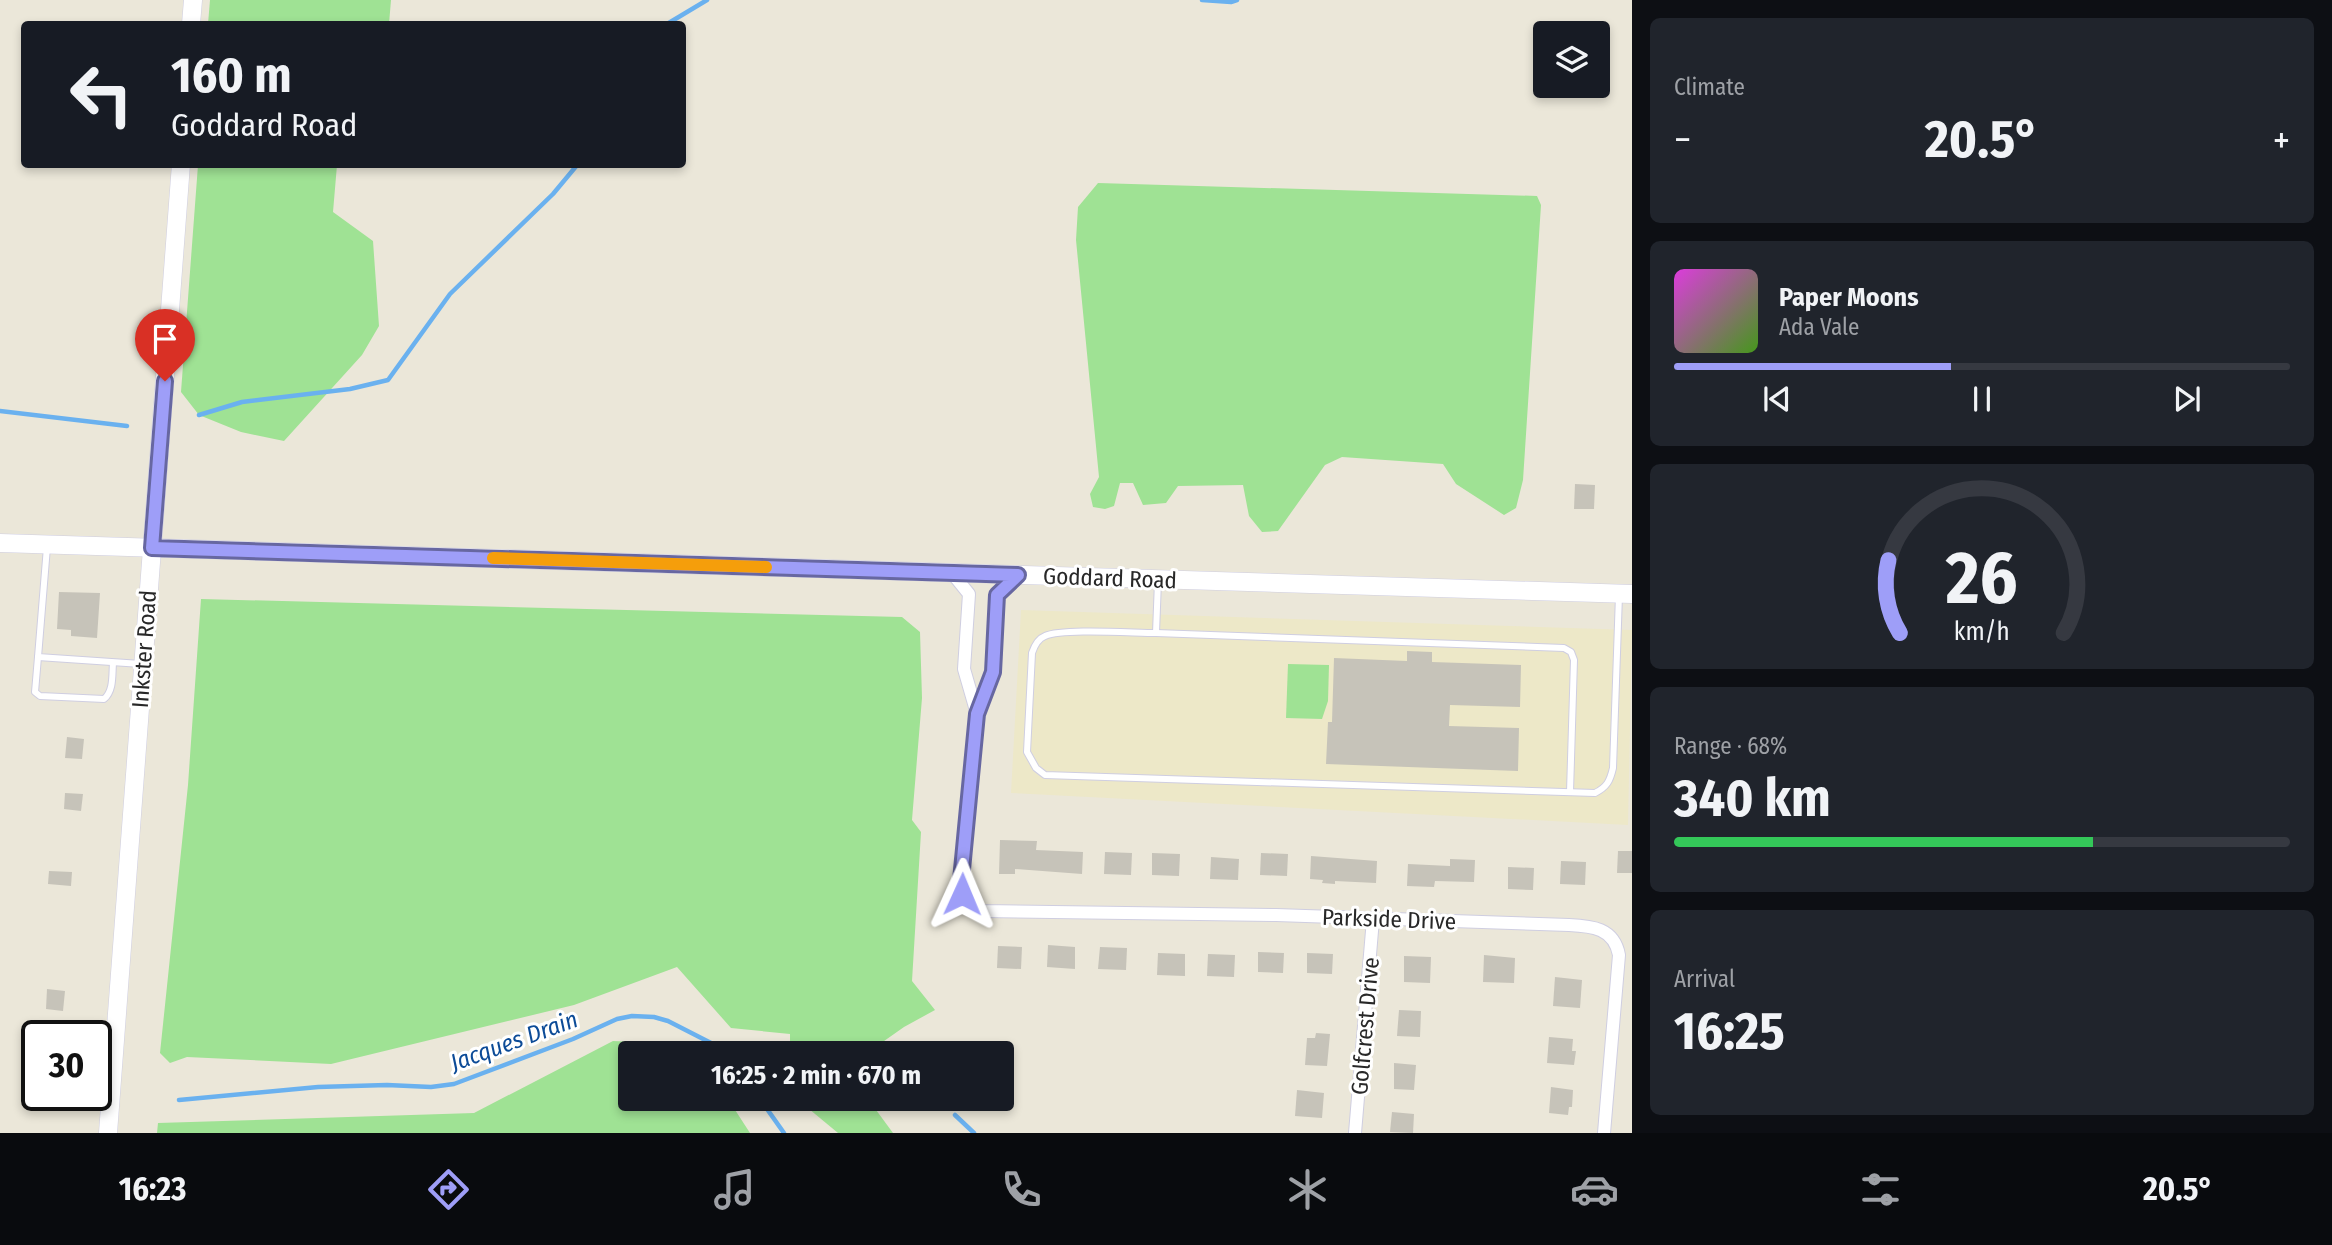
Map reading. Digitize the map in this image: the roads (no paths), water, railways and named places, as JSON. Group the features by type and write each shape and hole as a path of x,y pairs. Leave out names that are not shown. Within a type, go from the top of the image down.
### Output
{"main road":[{"path":"191,21 193,0"},
{"name":"Inkster Road","path":"108,1133 181,168"},
{"name":"Goddard Road","path":"0,543 1626,594"}],"street":[{"path":"952,573 969,594 964,669 977,714"},
{"path":"977,714 993,672 997,595 1018,575"},
{"name":"Parkside Drive","path":"977,714 961,880 962,894 967,905 982,911 1586,925 1607,932 1617,945 1619,955 1604,1133"},
{"name":"Golfcrest Drive","path":"1355,1133 1373,919"}],"lane":[{"path":"47,545 36,692 40,696 104,699 111,690 113,663"},
{"path":"1156,633 1158,579"},
{"path":"1570,792 1574,660 1571,652 1564,648 1156,633 1060,633 1043,636 1032,653 1027,752 1036,768 1045,775 1595,793 1604,788 1610,780 1613,768 1626,594"},
{"path":"38,657 143,664"}],"waterway":[{"path":"672,21 707,0"},
{"path":"1202,0 1237,0"},
{"path":"199,415 242,402 350,389 388,380 450,294 553,194 575,168"},
{"path":"0,411 127,426"},
{"name":"Jacques Drain","path":"179,1100 318,1087 431,1087 454,1084 573,1039 617,1019 632,1016 668,1021 707,1041"},
{"name":"Jacques Drain","path":"768,1111 784,1133"},
{"path":"955,1115 974,1133"}]}
